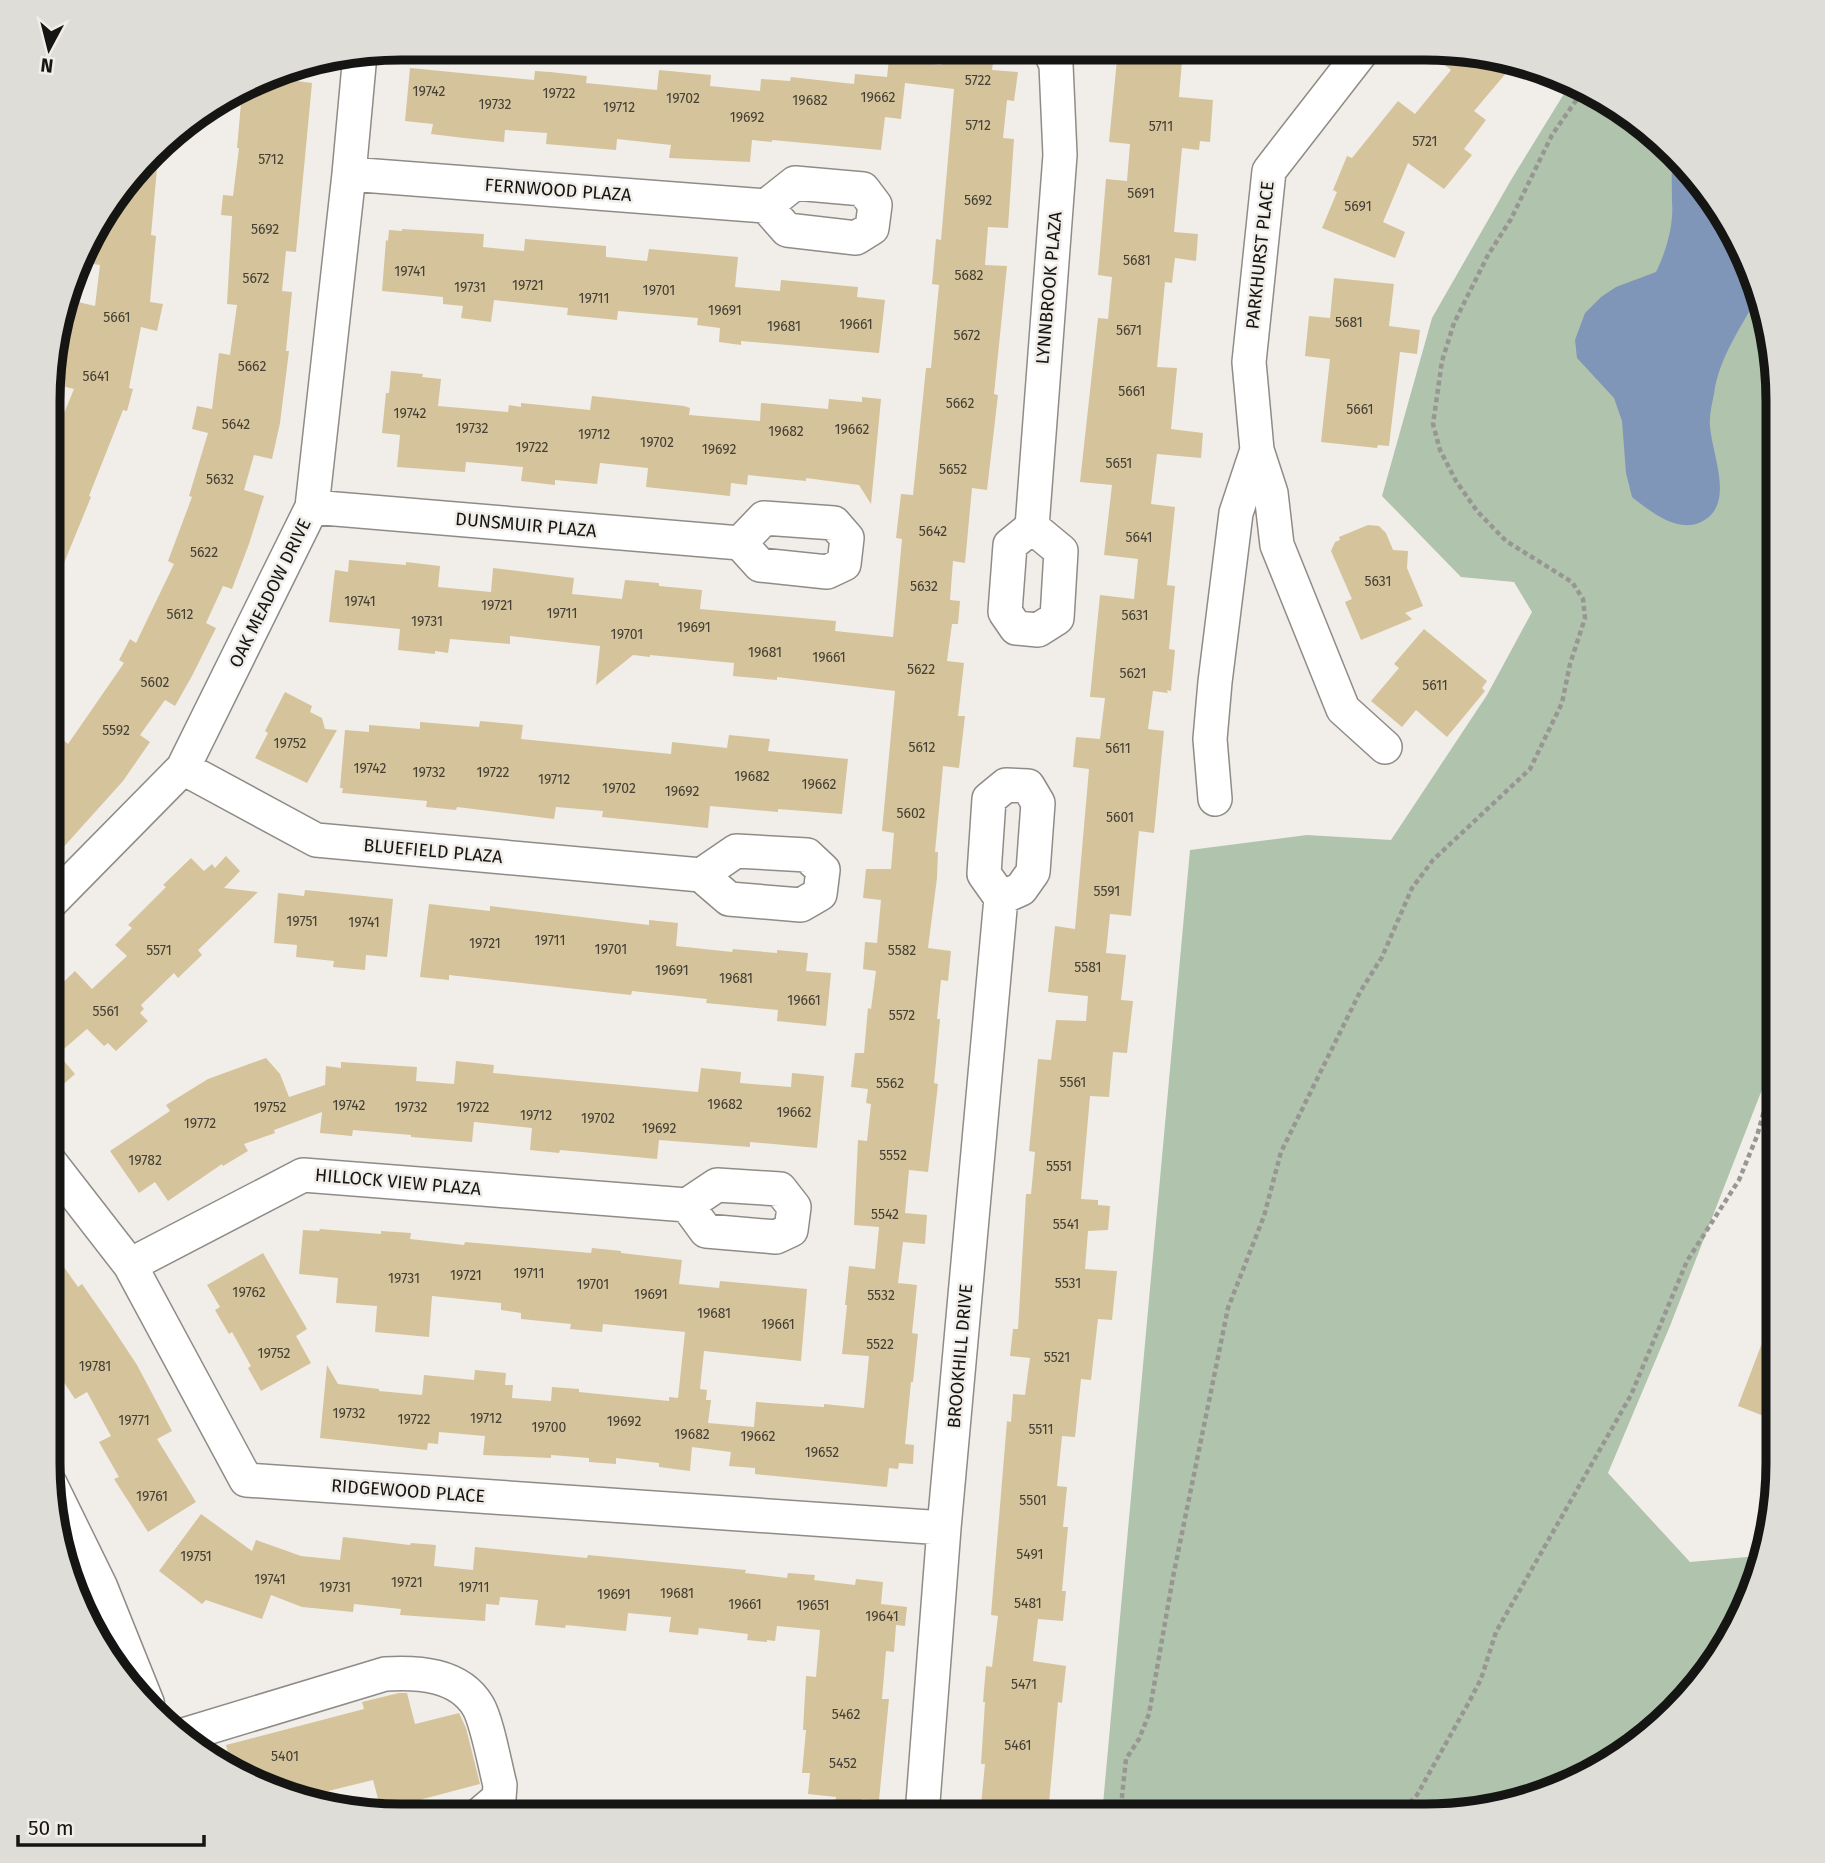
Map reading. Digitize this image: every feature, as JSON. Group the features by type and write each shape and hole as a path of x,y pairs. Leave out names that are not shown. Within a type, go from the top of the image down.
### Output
{"main road":[{"path":"64,1517 98,1587 133,1673"}],"street":[{"name":"LYNNBROOK PLAZA","path":"1032,527 1060,155 1054,60"},
{"name":"PARKHURST PLACE","path":"1257,450 1249,362 1269,171 1355,60"},
{"name":"OAK MEADOW DRIVE","path":"60,893 183,768 312,507 359,62"},
{"name":"FERNWOOD PLAZA","path":"349,174 766,206"},
{"path":"1257,450 1271,493 1277,545 1343,709 1385,747"},
{"path":"1215,799 1210,739 1215,681 1236,513 1257,450"},
{"name":"DUNSMUIR PLAZA","path":"312,507 740,543"},
{"name":"BLUEFIELD PLAZA","path":"183,768 316,840 701,875"},
{"name":"BROOKHILL DRIVE","path":"923,1804 944,1528 1001,898"},
{"name":"RIDGEWOOD PLACE","path":"60,1175 131,1265 246,1480 944,1528"},
{"name":"HILLOCK VIEW PLAZA","path":"131,1265 303,1175 687,1205"},
{"path":"192,1732 385,1674 408,1672 446,1680 466,1690 480,1708 500,1785 499,1798 492,1804"}],"path":[{"path":"1120,1804 1126,1759 1139,1739 1149,1714 1172,1577 1228,1308 1264,1216 1281,1152 1360,992 1382,957 1412,888 1433,860 1530,769 1562,703 1570,664 1585,618 1583,599 1572,582 1506,541 1477,511 1456,481 1440,450 1433,424 1442,361 1454,323 1552,135 1579,97"},
{"path":"1409,1804 1417,1796 1481,1679 1496,1632 1631,1395 1688,1261 1739,1180 1758,1136 1766,1106"}],"green space":[{"path":"1566,91 1614,117 1666,159 1695,193 1720,230 1740,270 1754,312 1763,356 1766,401 1766,1079 1670,1326 1608,1473 1690,1562 1752,1557 1740,1593 1720,1633 1695,1670 1666,1704 1614,1746 1555,1778 1513,1792 1447,1803 1103,1804 1190,850 1307,835 1391,840 1487,695 1532,612 1514,582 1461,577 1382,496 1432,318"}],"water":[{"path":"1672,166 1695,193 1720,230 1740,270 1752,306 1726,354 1711,410 1712,438 1720,480 1717,505 1710,515 1699,523 1690,525 1663,519 1632,497 1626,473 1622,421 1614,398 1577,358 1575,340 1585,313 1601,297 1616,287 1656,272 1670,229"}],"building":[{"path":"889,60 941,65 942,60 993,60 992,70 1018,72 1014,101 1007,100 1003,138 1014,139 1008,228 988,227 985,265 1007,266 994,394 998,395 987,490 972,488 965,563 953,561 950,600 960,601 958,624 952,624 947,661 964,663 958,716 965,716 959,768 943,766 935,852 938,852 937,878 928,948 951,951 948,981 941,980 934,1083 938,1084 928,1172 909,1170 905,1213 927,1215 925,1244 903,1242 898,1283 917,1285 912,1333 918,1334 905,1444 914,1445 913,1464 899,1463 898,1469 889,1468 887,1487 755,1474 755,1468 729,1466 731,1452 692,1447 690,1471 659,1467 659,1463 616,1458 616,1464 589,1462 589,1458 551,1455 551,1458 483,1455 485,1436 439,1432 438,1444 428,1443 427,1450 320,1438 327,1365 338,1384 379,1391 422,1395 424,1375 474,1380 475,1370 506,1373 505,1385 513,1385 512,1398 551,1401 552,1387 669,1401 669,1397 678,1398 685,1332 603,1324 602,1332 570,1329 571,1324 521,1319 521,1313 501,1310 501,1303 432,1296 429,1337 375,1332 377,1306 336,1303 338,1278 299,1274 303,1230 411,1233 410,1239 464,1245 465,1242 591,1253 592,1248 621,1251 682,1260 679,1284 719,1288 720,1281 807,1289 801,1361 704,1351 700,1389 707,1390 706,1400 711,1400 708,1423 754,1427 756,1402 864,1408 869,1356 842,1354 845,1305 849,1266 875,1269 879,1227 854,1225 858,1140 867,1141 871,1104 866,1103 868,1089 851,1087 855,1053 864,1053 868,1008 871,1009 876,971 863,969 865,942 877,943 881,900 863,898 866,869 891,869 894,833 882,831 895,691 777,677 777,680 733,676 734,663 650,655 633,655 596,685 600,646 510,636 510,644 450,639 448,653 435,651 435,654 398,650 400,629 329,622 335,570 348,572 349,560 440,566 438,587 491,592 493,568 574,578 572,594 622,599 625,580 659,583 659,586 702,590 700,609 836,621 835,631 893,637 902,539 896,538 901,494 913,495 926,368 931,368 939,285 932,284 936,239 941,240 954,89 905,83 901,119 885,117 881,150 752,140 750,162 669,158 671,145 617,139 616,150 546,144 547,133 505,130 504,142 464,138 431,134 433,124 405,121 410,68 534,80 535,71 550,72 587,76 586,83 657,90 659,70 711,75 710,86 760,91 761,79 790,81 791,77 854,84 855,74 887,77"},
{"path":"1117,60 1182,60 1179,97 1213,100 1210,142 1200,141 1199,150 1182,148 1174,232 1198,234 1196,261 1175,258 1172,283 1165,282 1157,367 1177,368 1171,429 1203,433 1201,458 1157,454 1151,504 1175,507 1167,585 1175,586 1169,649 1175,650 1171,691 1153,691 1148,729 1164,731 1154,833 1139,831 1131,916 1110,914 1106,953 1126,955 1121,1000 1133,1001 1127,1053 1113,1052 1109,1097 1090,1096 1081,1199 1098,1200 1098,1205 1110,1206 1108,1230 1088,1231 1085,1269 1117,1271 1112,1320 1098,1319 1091,1380 1081,1379 1075,1437 1062,1436 1057,1486 1067,1487 1063,1527 1068,1527 1062,1591 1066,1591 1063,1621 1038,1619 1033,1661 1066,1666 1062,1703 1058,1702 1049,1804 981,1804 985,1764 981,1764 983,1702 986,1666 992,1667 998,1616 991,1615 1007,1421 1011,1422 1013,1394 1025,1395 1030,1358 1010,1356 1013,1329 1018,1329 1026,1194 1031,1194 1035,1152 1029,1151 1038,1059 1051,1060 1056,1020 1086,1021 1088,996 1048,992 1055,926 1075,929 1089,769 1073,767 1076,737 1100,739 1105,698 1090,697 1100,595 1134,599 1138,559 1104,555 1112,485 1080,482 1098,318 1108,319 1112,277 1098,275 1106,179 1127,181 1130,144 1109,142"},
{"path":"1440,61 1469,62 1509,70 1474,111 1486,120 1464,149 1472,155 1444,189 1408,163 1383,222 1405,232 1395,258 1322,228 1337,192 1333,190 1347,156 1352,158 1398,101 1415,114 1451,70"},
{"path":"289,79 312,83 296,252 286,251 282,291 292,292 286,351 289,351 280,423 272,459 254,455 244,490 264,496 232,589 223,586 206,623 216,628 175,706 165,700 140,735 150,742 123,781 60,851 60,737 68,744 124,663 119,660 130,639 136,643 174,564 168,561 192,497 189,496 208,433 192,429 197,406 212,409 219,353 230,355 237,305 227,304 232,216 221,215 223,195 233,196 241,99"},
{"path":"158,161 151,235 156,236 150,302 163,304 157,331 141,327 129,388 133,389 127,411 123,410 60,573 60,423 74,389 60,386 60,376 78,302 95,306 100,265 88,263 105,230 130,193"},
{"path":"389,230 484,234 483,247 524,251 525,239 606,246 606,257 647,261 649,249 738,257 735,287 780,291 781,280 858,287 857,297 885,300 879,353 741,341 741,345 719,342 720,328 697,325 698,318 618,311 617,320 567,315 568,308 494,300 491,322 461,318 463,306 443,304 443,297 382,291"},
{"path":"1334,278 1394,284 1389,326 1420,330 1417,354 1400,352 1389,446 1378,445 1377,448 1321,442 1330,359 1305,356 1309,316 1330,318"},
{"path":"391,371 441,379 438,406 508,412 509,405 521,407 521,403 590,410 592,396 684,406 690,408 689,415 760,421 761,403 828,409 829,399 862,402 862,397 881,399 871,504 859,485 806,478 806,481 748,475 747,485 731,483 730,496 646,487 648,468 600,463 597,484 555,480 555,485 521,481 523,467 466,462 465,472 397,467 400,435 382,433"},
{"path":"1368,525 1379,526 1386,533 1393,550 1408,551 1407,568 1423,606 1405,613 1412,619 1361,640 1345,602 1352,599 1331,551 1335,542 1340,540 1339,537"},
{"path":"1424,629 1487,681 1482,688 1485,691 1447,737 1416,710 1402,727 1371,701 1399,668 1394,664"},
{"path":"285,692 312,706 310,712 322,718 325,729 337,730 307,783 255,758"},
{"path":"480,721 523,725 521,739 671,754 672,742 727,748 729,735 770,739 768,751 848,759 842,814 710,806 708,828 602,817 603,811 556,807 554,819 457,807 456,810 426,807 427,801 342,793 343,788 340,788 345,730 369,732 369,725 420,729 420,722 479,727"},
{"path":"226,856 240,871 224,888 258,892 198,950 202,955 178,978 174,973 141,1005 144,1009 140,1013 148,1021 116,1051 108,1043 104,1046 87,1029 60,1052 60,985 75,971 92,989 127,956 115,945 132,928 128,925 191,858 204,871 212,864 215,868"},
{"path":"305,890 393,899 387,957 366,955 365,970 333,967 334,961 296,957 297,945 274,943 278,893 304,896"},
{"path":"429,904 490,911 490,906 649,925 649,920 678,923 676,946 732,952 733,949 808,953 806,971 831,973 826,1026 777,1021 778,1010 706,1003 707,999 632,991 631,995 449,975 449,980 420,977"},
{"path":"60,1056 75,1074 60,1087"},
{"path":"266,1058 280,1074 289,1097 325,1085 326,1066 341,1068 341,1062 417,1067 416,1081 454,1084 456,1061 494,1065 493,1073 698,1092 701,1068 741,1072 740,1083 791,1087 792,1073 824,1076 817,1148 750,1142 750,1147 659,1140 657,1159 560,1150 559,1153 530,1150 532,1128 474,1122 472,1142 353,1130 352,1136 320,1133 322,1112 244,1144 248,1151 223,1166 222,1164 168,1201 155,1182 139,1193 110,1151 170,1111 166,1105 208,1079"},
{"path":"263,1253 307,1329 296,1336 311,1363 261,1391 232,1332 229,1334 215,1310 220,1307 207,1285"},
{"path":"60,1262 78,1287 82,1284 137,1365 172,1431 157,1439 196,1502 148,1532 114,1479 119,1477 99,1442 111,1436 87,1392 75,1399 60,1376 60,1362 64,1359 60,1353"},
{"path":"1766,1333 1766,1417 1738,1406"},
{"path":"201,1514 252,1551 256,1540 301,1556 340,1560 343,1537 410,1545 436,1545 434,1566 473,1570 475,1547 746,1570 745,1573 787,1578 788,1573 815,1575 814,1580 855,1585 856,1579 883,1582 881,1604 907,1607 905,1626 896,1625 894,1652 886,1651 882,1699 889,1699 879,1800 862,1799 862,1804 835,1804 836,1797 808,1794 810,1773 802,1773 806,1730 803,1730 806,1676 816,1677 820,1630 777,1626 775,1641 767,1642 747,1640 748,1634 699,1628 698,1635 669,1632 671,1617 628,1613 626,1631 535,1625 538,1600 500,1597 499,1605 486,1604 485,1621 400,1615 401,1609 354,1604 353,1612 302,1607 271,1595 262,1619 206,1600 202,1604 159,1571"},
{"path":"407,1693 415,1724 459,1713 466,1728 480,1784 404,1804 379,1803 373,1780 320,1794 270,1778 229,1758 226,1745 364,1709 362,1702"}]}
